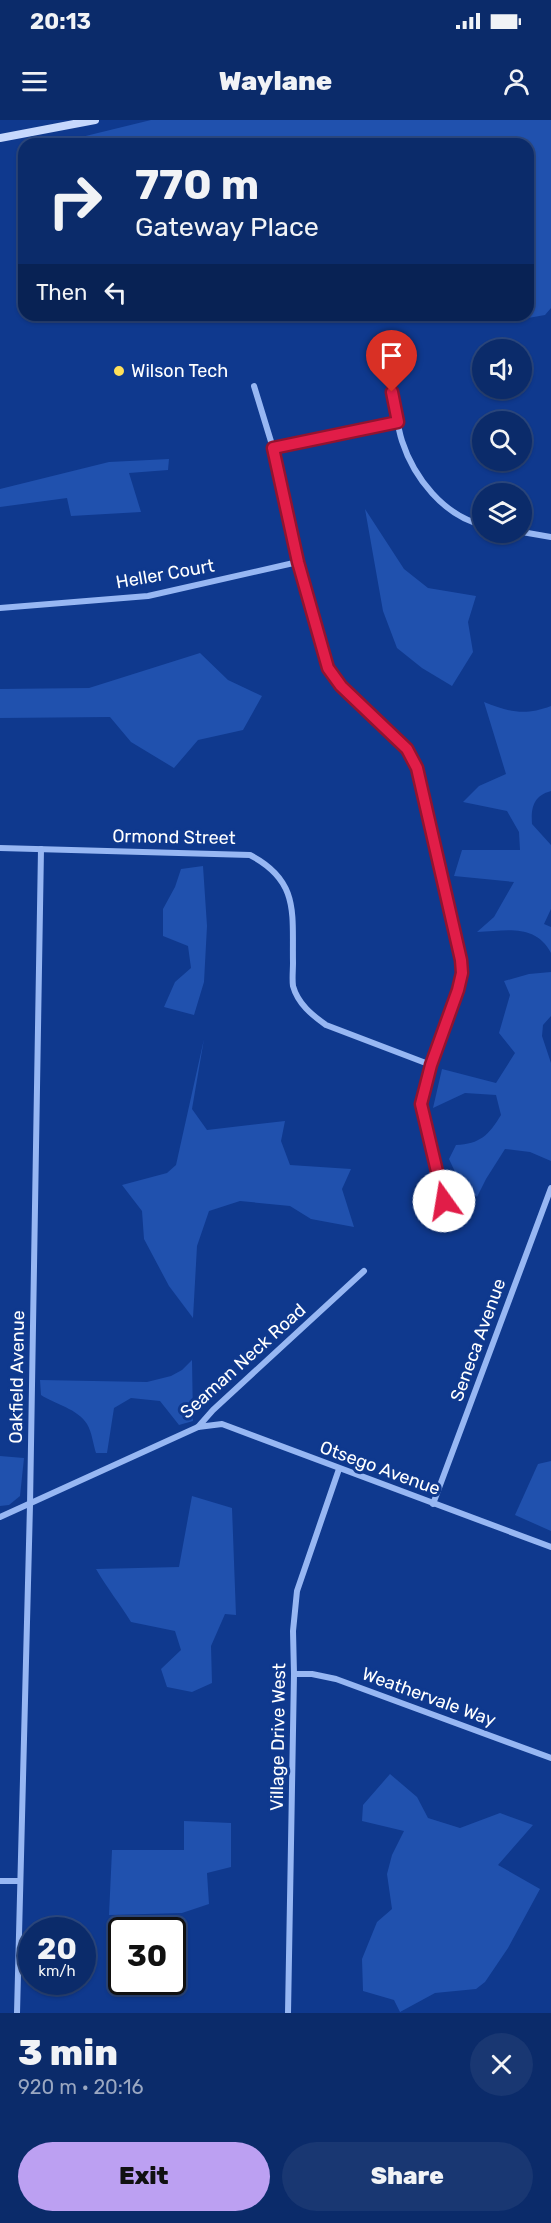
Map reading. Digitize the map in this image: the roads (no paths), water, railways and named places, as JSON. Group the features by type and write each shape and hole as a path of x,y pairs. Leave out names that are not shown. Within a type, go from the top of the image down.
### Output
{"main road":[{"path":"0,138 95,120"}],"street":[{"path":"382,336 384,359 407,455 428,489 441,502 472,520"},
{"path":"254,386 273,448 298,562 328,668 341,686 407,749 417,768 461,960 462,973 431,1065 421,1104 444,1201"},
{"path":"273,448 398,422"},
{"path":"532,534 551,537"},
{"name":"Heller Court","path":"0,608 148,596 298,562"},
{"name":"Ormond Street","path":"0,848 234,853 250,855 262,861 277,874 287,888 291,904 293,986 299,1000 311,1015 326,1025 431,1065"},
{"name":"Oakfield Avenue","path":"17,2013 30,1505 42,849"},
{"name":"Seneca Avenue","path":"433,1504 551,1188"},
{"name":"Seaman Neck Road","path":"0,1517 198,1427 213,1410 364,1271"},
{"name":"Otsego Avenue","path":"198,1427 222,1424 551,1547"},
{"name":"Village Drive West","path":"288,2013 293,1631 297,1591 339,1469"},
{"name":"Weathervale Way","path":"294,1674 312,1674 336,1679 551,1758"},
{"path":"0,1881 19,1881"}],"place":[{"name":"Wilson Tech","path":"119,371"}]}
